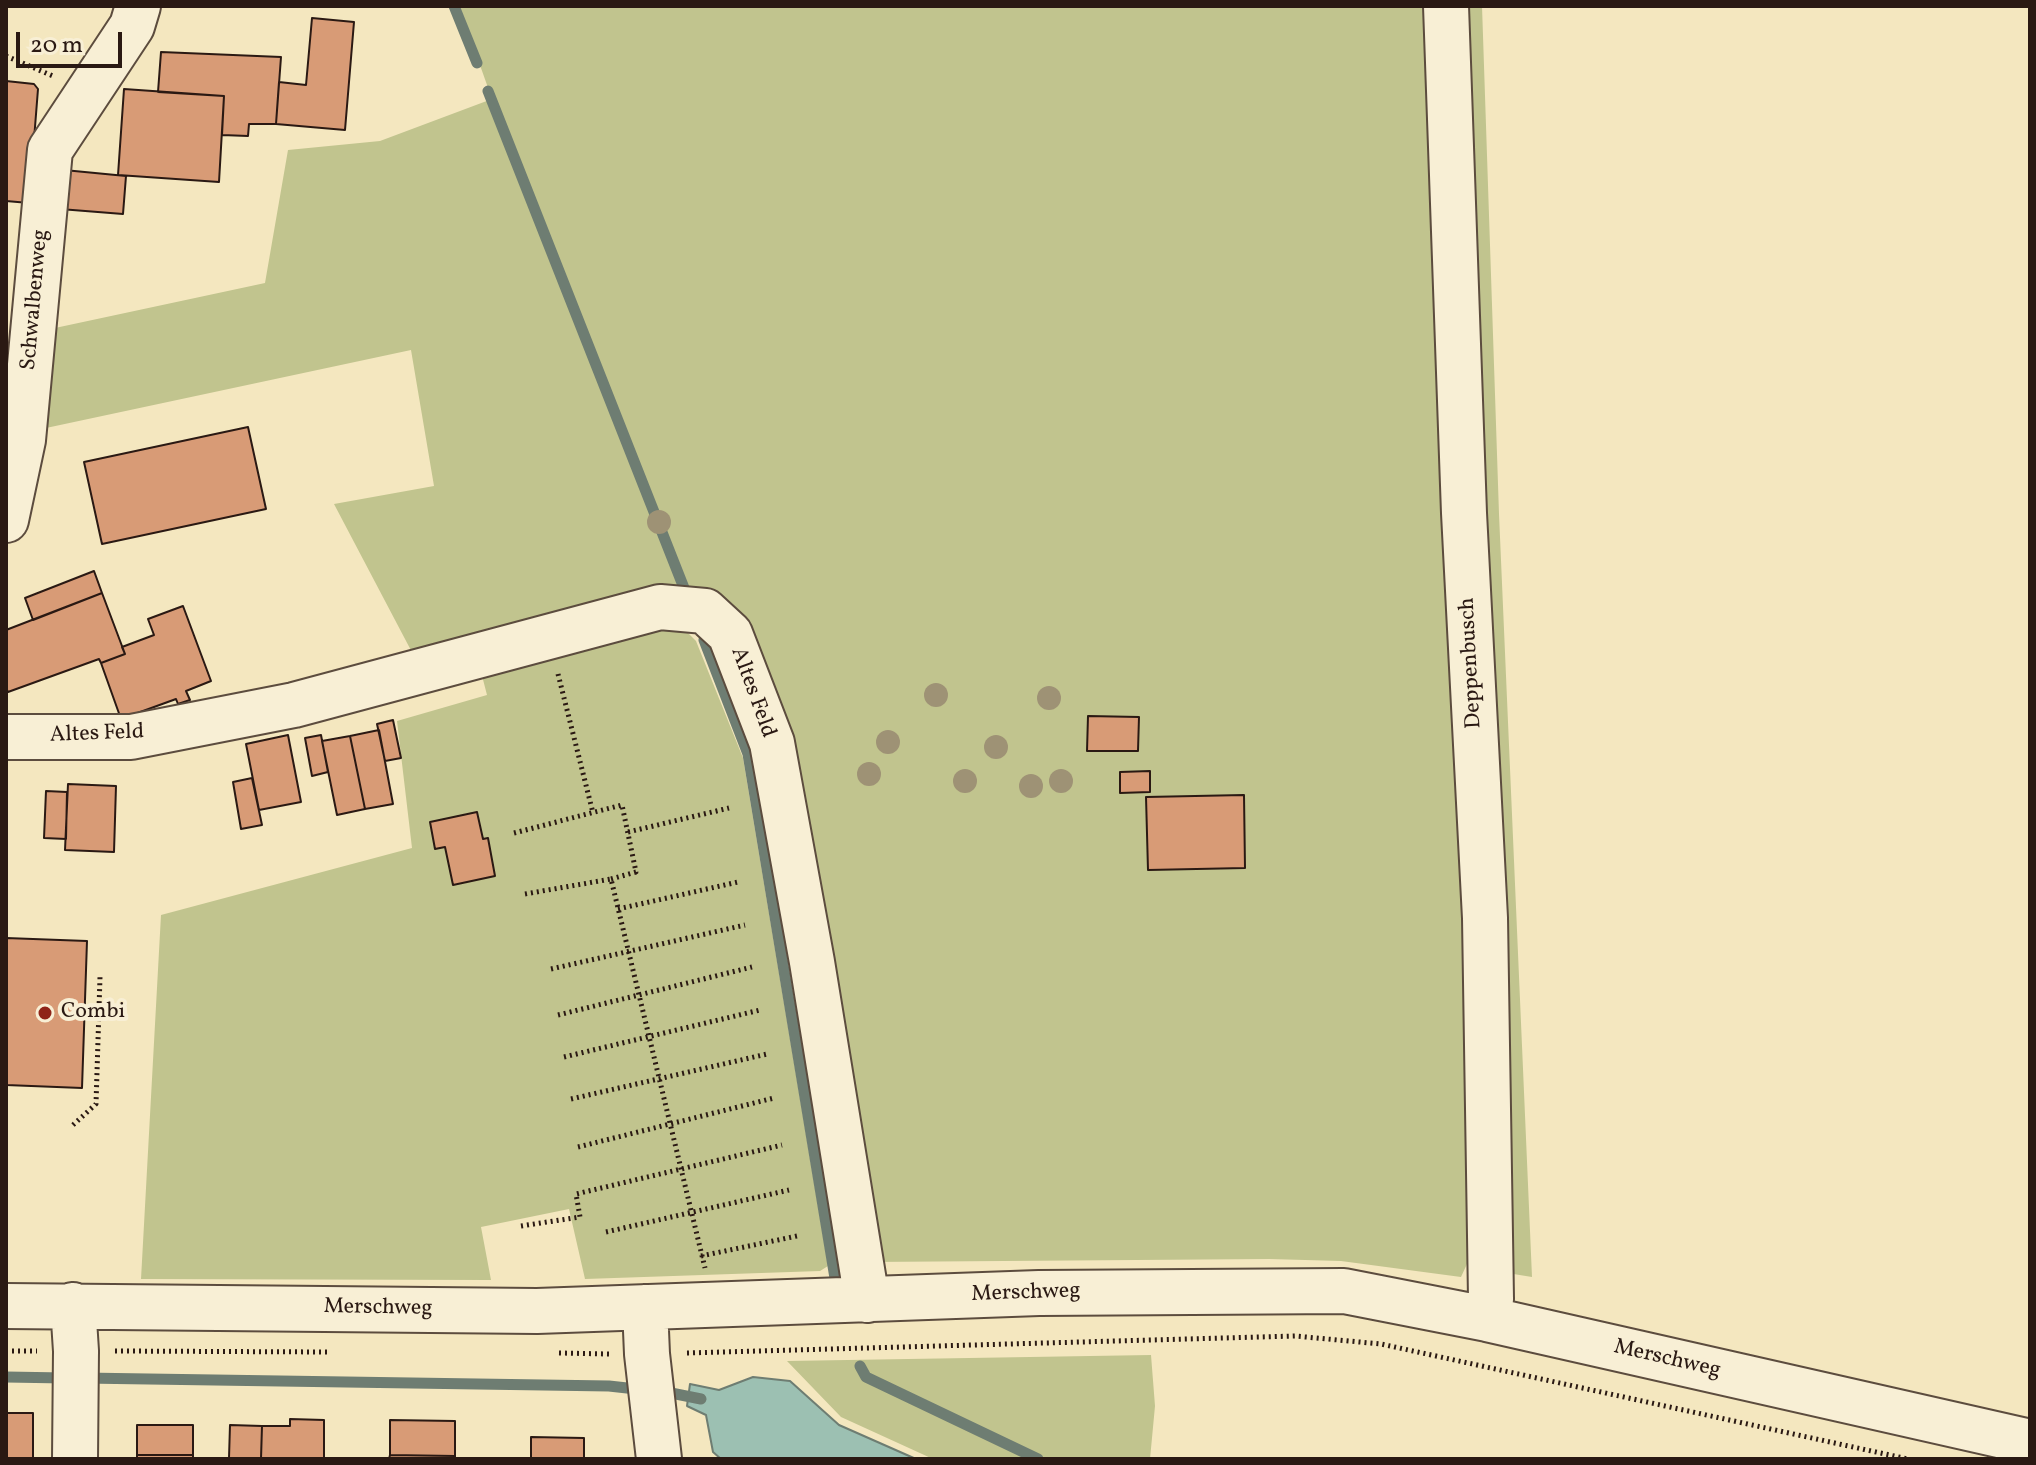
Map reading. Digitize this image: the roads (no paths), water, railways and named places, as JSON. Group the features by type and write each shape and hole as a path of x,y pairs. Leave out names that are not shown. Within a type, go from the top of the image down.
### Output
{"street":[{"name":"Schwalbenweg","path":"6,520 23,440 50,150 132,26 138,6"},
{"name":"Deppenbusch","path":"1446,6 1464,513 1485,918 1491,1299 1487,1319"},
{"name":"Altes Feld","path":"6,737 131,737 294,705 660,607 705,611 730,634 772,743 812,962 867,1300"},
{"name":"Merschweg","path":"6,1306 537,1311 1039,1293 1344,1291 1487,1319 2030,1442"},
{"path":"73,1305 76,1351 75,1459"},
{"path":"645,1307 659,1459"}],"waterway":[{"path":"454,6 477,63"},
{"path":"488,91 684,588"},
{"path":"704,640 748,754 836,1284"},
{"path":"860,1366 866,1377 1038,1459"},
{"path":"6,1377 65,1378"},
{"path":"83,1378 609,1386 636,1389"},
{"path":"671,1393 701,1399"}],"place":[{"name":"Combi","path":"45,1013"}]}
